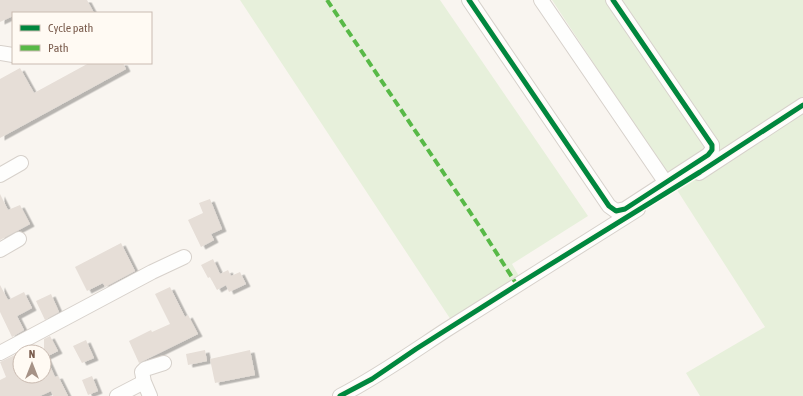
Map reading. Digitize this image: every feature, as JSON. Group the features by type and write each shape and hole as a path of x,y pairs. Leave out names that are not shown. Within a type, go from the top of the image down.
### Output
{"street":[{"path":"469,0 609,206 616,211 624,209 708,155 712,150 712,145 614,0"},
{"path":"541,0 666,183"},
{"path":"0,53 12,56"},
{"path":"340,396 372,378 517,285 700,172 803,105"},
{"path":"0,176 21,163"},
{"path":"0,250 19,239"},
{"path":"0,353 152,272 184,257"},
{"path":"150,396 144,382 142,372 164,363"},
{"path":"117,396 144,382"}],"green space":[{"path":"240,0 440,0 588,216 512,264 520,278 451,320"},
{"path":"552,0 803,0 803,396 700,396 686,373 765,327"}],"building":[{"path":"0,0 87,0 93,12 12,12 12,16 0,22"},
{"path":"87,64 124,64 126,69 0,138 0,79 20,68 34,93"},
{"path":"0,194 8,210 20,205 30,224 0,240"},
{"path":"210,199 222,229 211,234 214,240 201,247 188,220 203,213 199,203"},
{"path":"121,243 135,271 105,287 103,283 87,291 75,267"},
{"path":"213,259 220,274 228,270 231,276 240,272 246,284 229,292 226,285 217,290 201,265"},
{"path":"0,285 8,300 24,292 32,308 17,316 24,330 12,337 0,312"},
{"path":"170,287 185,317 188,315 198,334 139,363 129,341 151,330 152,332 170,324 155,294"},
{"path":"51,294 59,312 45,320 36,301"},
{"path":"50,336 58,351 52,354 52,344 44,344 44,339"},
{"path":"86,340 94,358 82,363 73,346"},
{"path":"205,350 207,361 188,365 186,354"},
{"path":"250,350 255,375 215,383 210,359"},
{"path":"12,356 12,384 52,384 52,370 55,377 58,376 68,396 53,396 51,391 40,396 0,396 0,380 6,377 0,362"},
{"path":"92,376 98,391 88,395 82,380"}],"marked path":[{"path":"327,0 478,224 517,285"}],"cycle path":[{"path":"469,0 609,206 616,211 625,209 708,155 712,150 712,145 613,0"},
{"path":"340,396 372,379 416,349 700,172 803,105"}]}
